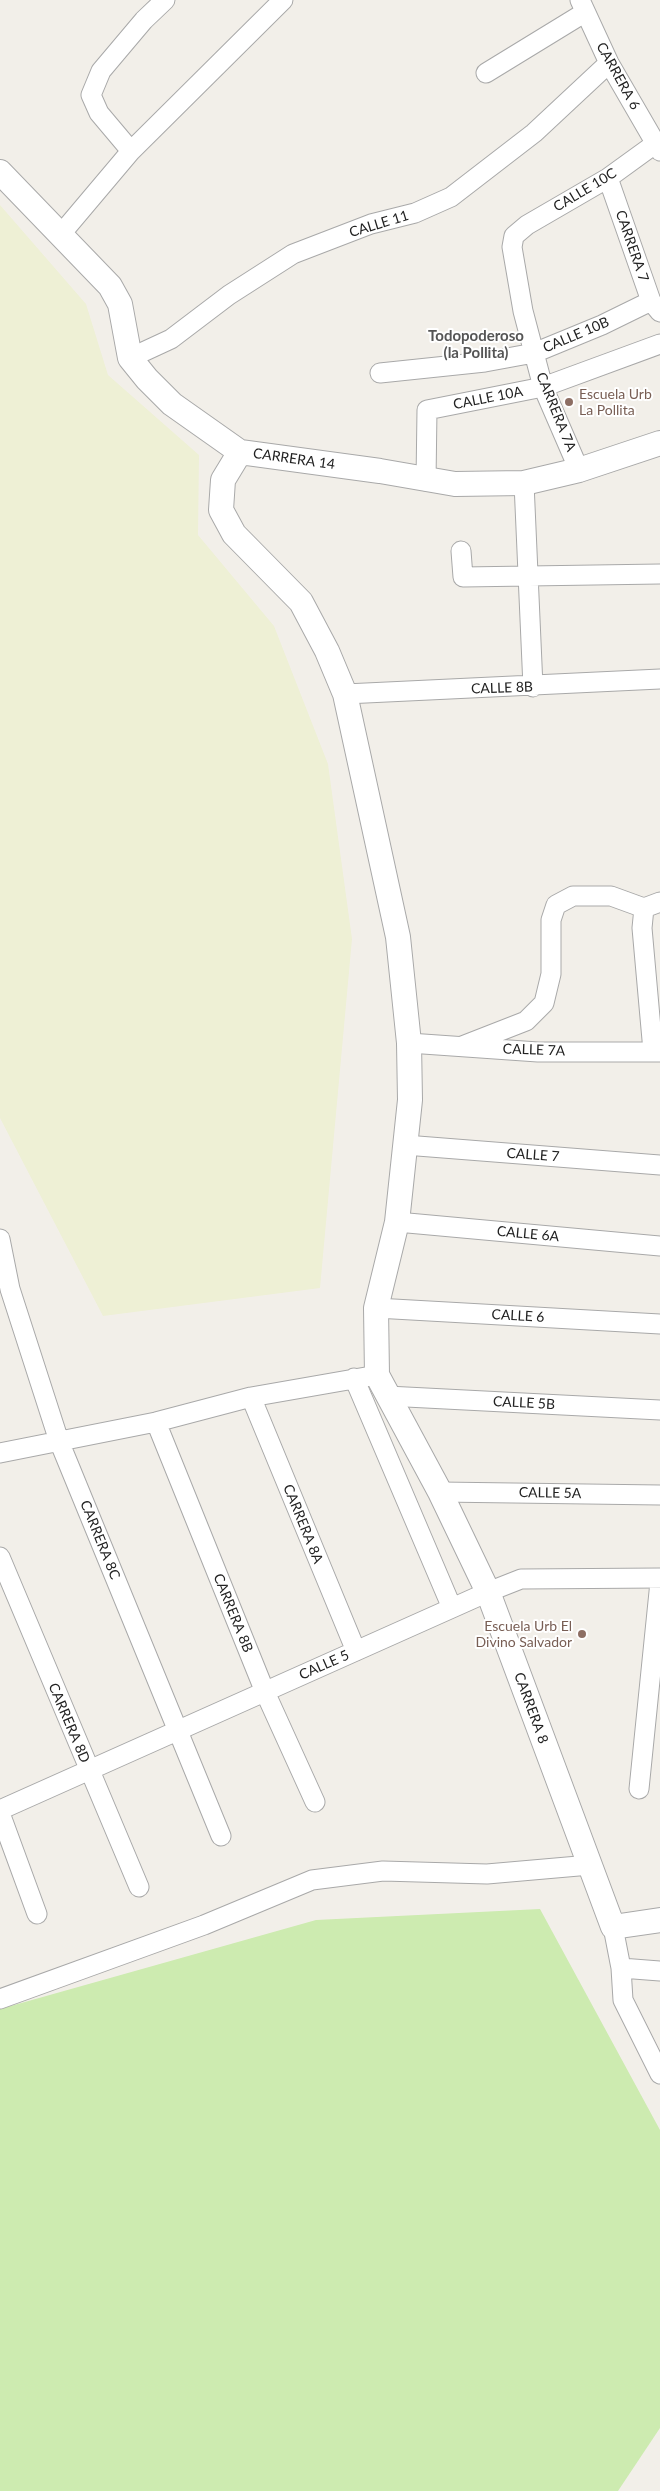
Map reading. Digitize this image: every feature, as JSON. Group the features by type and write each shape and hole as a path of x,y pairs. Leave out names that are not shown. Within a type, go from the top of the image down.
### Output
{"street":[{"path":"131,151 99,113 91,95 101,71 144,20 165,0"},
{"path":"61,234 131,151 283,0"},
{"path":"486,73 582,6"},
{"name":"CARRERA 6","path":"582,6 609,63 658,147"},
{"name":"CALLE 11","path":"130,358 171,339 229,295 293,254 371,224 416,213 451,197 534,134 609,63"},
{"name":"CALLE 10C","path":"514,236 527,225 658,147"},
{"name":"CARRERA 14","path":"0,172 110,286 120,304 130,358 147,379 172,404 240,452 380,470 426,481 455,484 524,483 579,470 660,443"},
{"name":"CARRERA 7","path":"608,178 655,306"},
{"name":"CARRERA 7A","path":"514,236 512,247 524,311 543,387 579,470"},
{"name":"CALLE 10B","path":"380,373 485,362 534,353 655,306"},
{"name":"CALLE 10A","path":"426,481 428,410 543,387 660,344"},
{"path":"240,452 223,480 221,510 234,534 301,602 327,651 345,694 398,937 409,1042 410,1100 397,1222 376,1308 365,1377 452,1608"},
{"path":"524,483 534,687"},
{"path":"461,551 463,578 660,574"},
{"name":"CALLE 8B","path":"345,694 534,687 660,679"},
{"path":"462,1046 526,1021 544,1002 551,974 552,920 556,905 573,896 611,896 652,905 642,928 656,1051"},
{"name":"CALLE 7A","path":"409,1042 538,1052 656,1051"},
{"name":"CALLE 7","path":"405,1145 660,1165"},
{"name":"CALLE 6A","path":"397,1222 660,1246"},
{"name":"CARRERA 8C","path":"0,1239 5,1289 59,1441 221,1836"},
{"name":"CALLE 6","path":"376,1308 660,1324"},
{"path":"0,1453 156,1422 251,1397 365,1377"},
{"name":"CARRERA 8","path":"365,1377 387,1396 440,1492 488,1592 612,1927 621,1968 624,2000 660,2074"},
{"name":"CALLE 5B","path":"387,1396 660,1410"},
{"name":"CARRERA 8A","path":"251,1397 356,1651"},
{"name":"CARRERA 8B","path":"156,1422 265,1692 315,1802"},
{"name":"CALLE 5A","path":"440,1492 660,1495"},
{"name":"CARRERA 8D","path":"0,1557 88,1770 139,1887"},
{"name":"CALLE 5","path":"0,1812 88,1770 488,1592 522,1579 660,1578"},
{"path":"640,1789 660,1582"},
{"path":"0,1812 37,1914"},
{"path":"0,1999 204,1925 312,1880 383,1871 487,1874 590,1865"},
{"path":"612,1927 660,1920"},
{"path":"621,1968 660,1971"}],"green space":[{"path":"0,205 86,304 108,375 199,455 198,535 274,626 328,764 352,939 320,1288 103,1316 0,1118"},
{"path":"540,1909 660,2130 660,2428 618,2491 0,2491 0,2009 316,1920"}],"place":[{"name":"Escuela Urb La Pollita","path":"569,402"},
{"name":"Escuela Urb El Divino Salvador","path":"582,1634"}],"district":[{"name":"Todopoderoso (la Pollita)","path":"476,344"}]}
